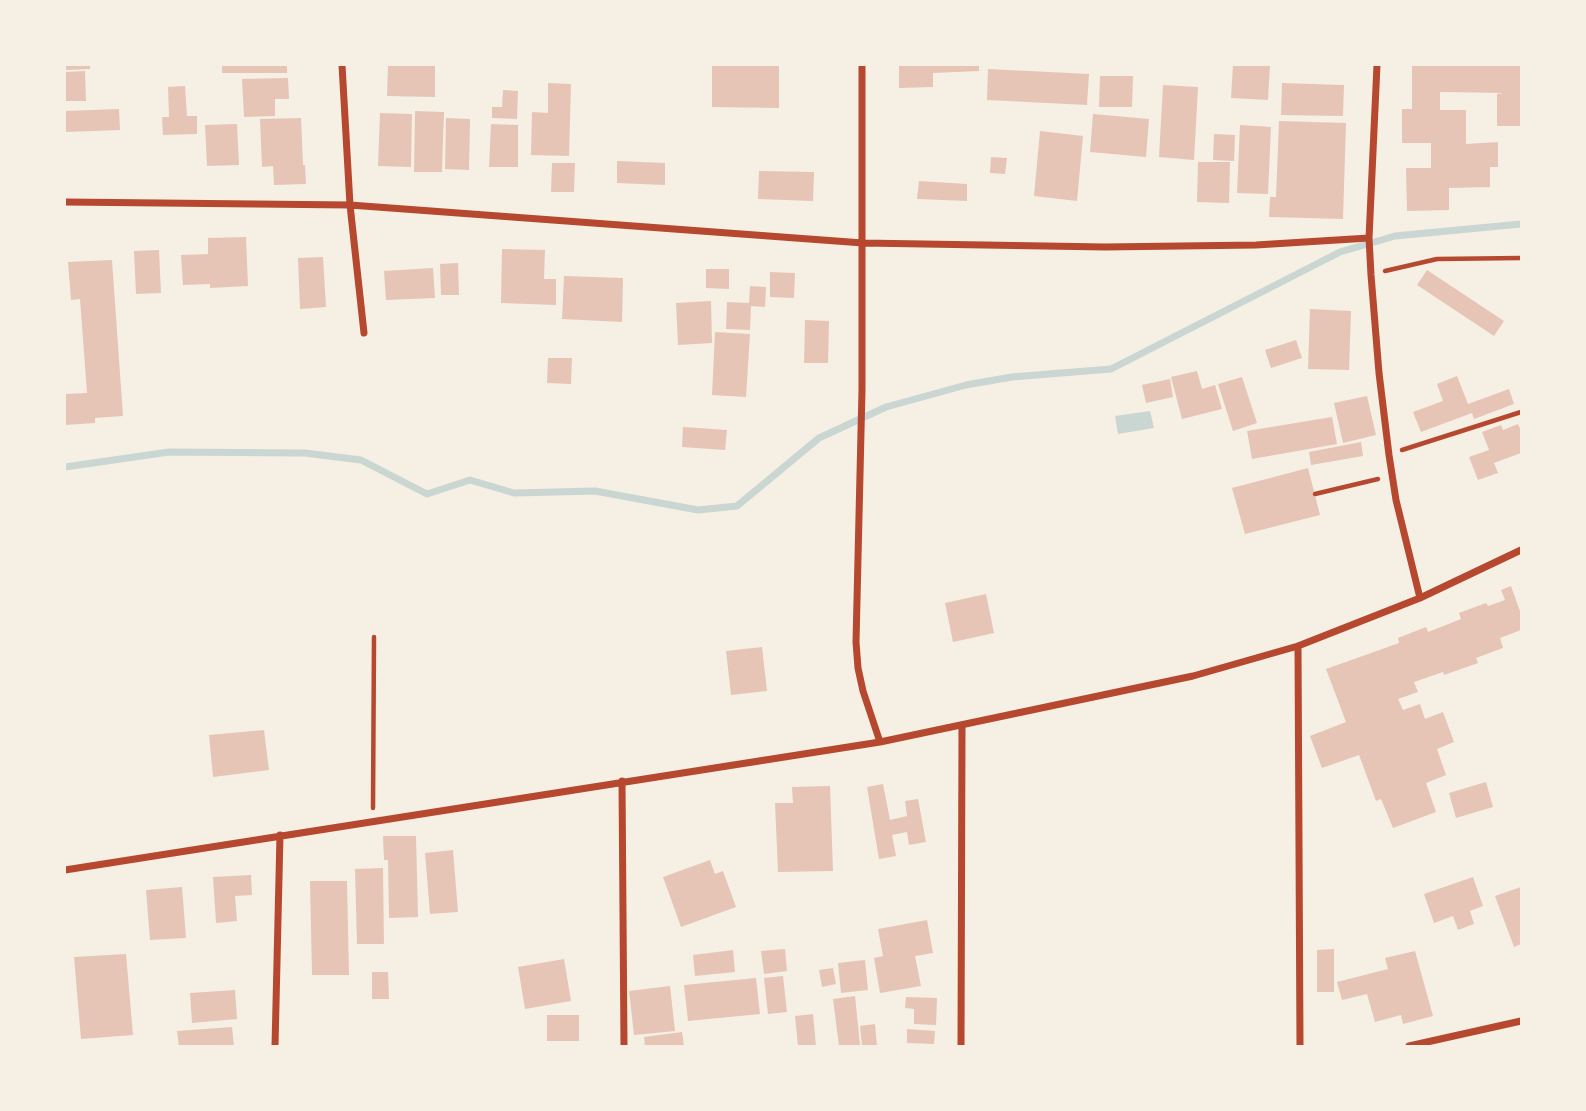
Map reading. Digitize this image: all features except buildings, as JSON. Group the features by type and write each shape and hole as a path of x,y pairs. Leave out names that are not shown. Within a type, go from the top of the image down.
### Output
{"street":[{"path":"342,65 350,205 364,333"},
{"path":"862,65 862,441 858,668 880,742"},
{"path":"1377,65 1369,239 1371,275 1379,373 1392,476 1420,598"},
{"path":"65,202 350,205 863,243 1105,247 1256,245 1369,239"},
{"path":"65,870 880,742 1193,676 1298,646 1420,598 1521,550"},
{"path":"1298,646 1300,1046"},
{"path":"961,1046 962,726"},
{"path":"622,781 624,1046"},
{"path":"275,1046 279,835"},
{"path":"1409,1046 1521,1021"}],"path":[{"path":"1371,275 1437,259 1521,258"},
{"path":"1389,455 1422,442 1521,412"},
{"path":"1315,495 1392,476"},
{"path":"373,821 374,637"}],"shaded area":[{"path":"1150,411 1154,428 1118,434 1115,416"}],"waterway":[{"path":"65,467 169,452 305,453 361,460 427,494 470,480 514,493 595,491 698,510 737,506 819,438 886,407 966,385 1012,377 1111,369 1340,252 1395,236 1521,224"}]}
